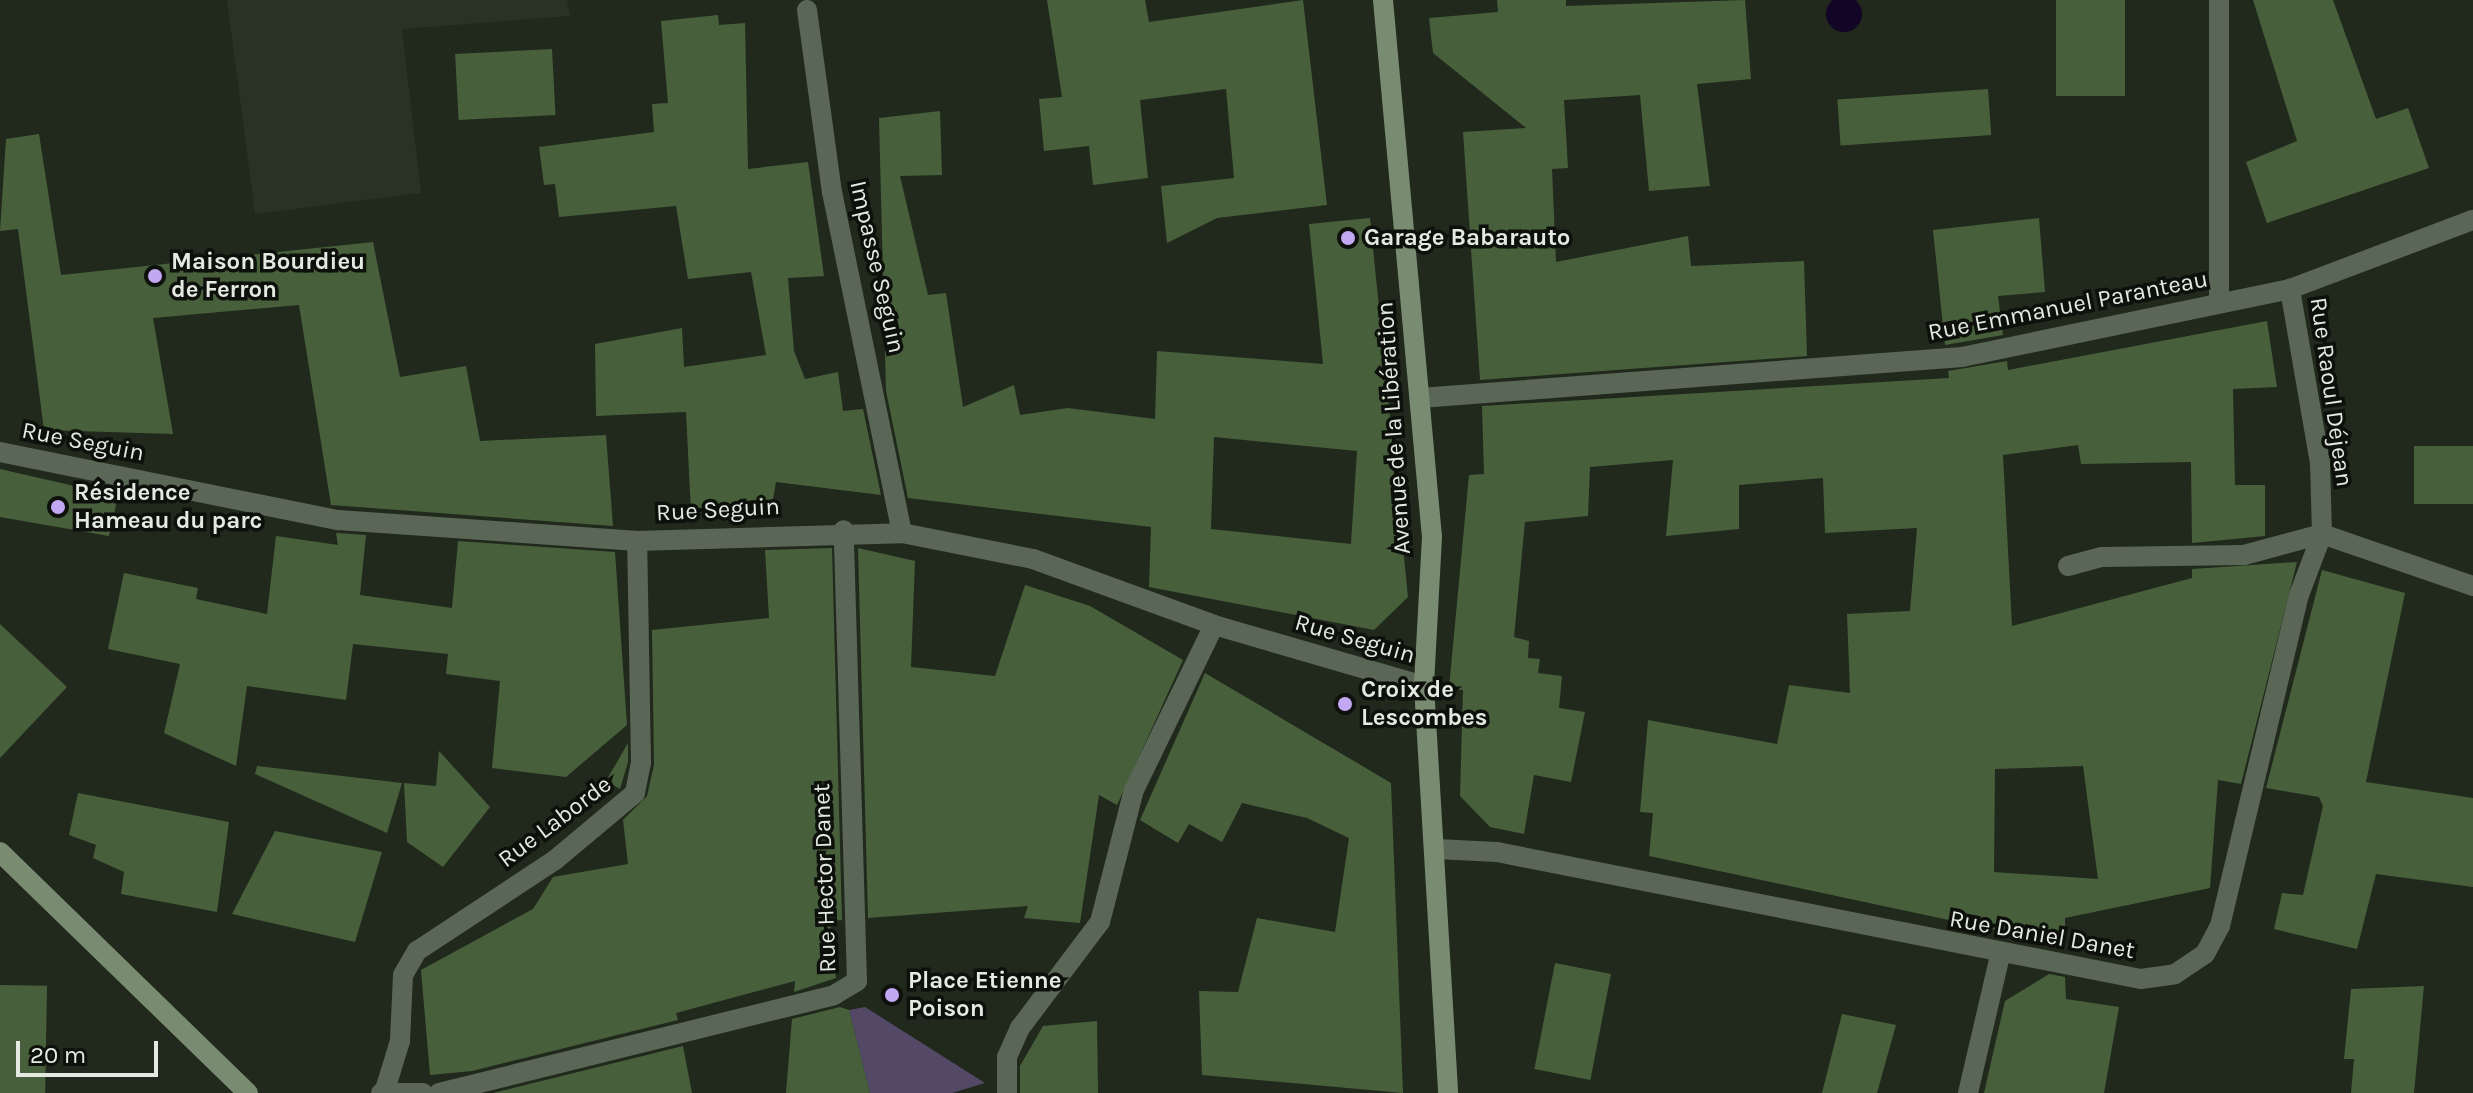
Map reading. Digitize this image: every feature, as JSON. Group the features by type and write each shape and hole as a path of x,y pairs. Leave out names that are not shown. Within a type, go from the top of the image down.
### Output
{"street":[{"name":"Avenue de la Libération","path":"1383,0 1432,537 1424,686 1448,1093"},
{"path":"2219,0 2219,303"},
{"name":"Impasse Seguin","path":"807,10 832,192 902,533"},
{"name":"Rue Emmanuel Paranteau","path":"1420,398 1962,357 2290,289 2473,220"},
{"name":"Rue Raoul Déjean","path":"2290,289 2320,463 2322,534"},
{"name":"Rue Seguin","path":"0,452 338,520 637,541 844,530 902,533 1033,559 1214,625 1424,686"},
{"name":"Rue Hector Danet","path":"439,1093 850,990 859,970 844,530"},
{"path":"2068,566 2102,557 2244,555 2322,534 2473,586"},
{"name":"Rue Daniel Danet","path":"1436,849 1497,852 2000,956 2141,979 2175,974 2205,954 2220,926 2299,595 2322,534"},
{"name":"Rue Laborde","path":"383,1092 400,1041 403,975 417,951 555,860 635,793 641,763 637,541"},
{"path":"1007,1093 1007,1057 1020,1028 1100,922 1134,790 1214,625"},
{"path":"0,852 248,1093"},
{"path":"1968,1093 2000,956"},
{"path":"383,1092 423,1093"}],"shaded area":[{"path":"1844,-4 1857,1 1862,14 1857,27 1844,32 1831,27 1826,14 1831,1"},
{"path":"227,0 567,0 570,16 402,29 421,193 255,214"},
{"path":"865,1007 985,1083 952,1093 870,1093 849,1010"}],"building":[{"path":"1047,0 1145,0 1149,22 1303,0 1327,205 1217,218 1167,243 1161,186 1234,178 1226,89 1140,100 1148,178 1093,185 1089,146 1044,151 1039,99 1062,97"},
{"path":"1497,0 1566,0 1566,6 1745,0 1751,79 1697,84 1710,186 1649,191 1640,95 1564,100 1568,168 1552,169 1556,262 1688,236 1691,266 1804,261 1807,356 1480,380 1463,132 1526,128 1433,53 1429,18 1498,12"},
{"path":"2056,0 2125,0 2125,96 2056,96"},
{"path":"2253,0 2333,0 2376,119 2408,108 2429,168 2267,223 2246,162 2297,141"},
{"path":"718,15 719,25 745,23 748,169 808,162 824,276 788,278 794,351 805,379 838,372 843,411 863,409 881,495 776,482 771,511 691,513 686,412 596,416 595,344 682,328 684,367 766,355 751,272 688,279 676,206 559,217 555,184 544,185 539,147 654,132 652,104 668,103 661,21"},
{"path":"552,49 555,115 459,120 455,54"},
{"path":"1988,89 1991,135 1841,145 1837,100"},
{"path":"940,111 942,175 900,176 928,295 946,293 963,407 1014,385 1020,415 1068,408 1155,419 1157,351 1323,364 1309,224 1370,218 1408,597 1374,630 1149,587 1151,527 908,498 886,391 879,118","holes":["1214,437 1357,451 1351,544 1211,529"]},
{"path":"39,134 61,275 373,242 400,377 466,366 480,441 606,435 613,526 331,505 299,305 153,318 173,434 44,430 18,229 0,231 6,139"},
{"path":"2039,218 2045,292 1998,296 2003,335 1945,345 1933,230"},
{"path":"2267,321 2277,387 2233,389 2235,485 2265,485 2265,536 2192,543 2191,462 2081,464 2078,445 2003,455 2012,626 2192,578 2192,569 2297,562 2241,784 2218,780 2210,888 2065,918 2065,945 1649,856 1653,813 1640,812 1648,720 1777,744 1789,685 1850,693 1847,614 1910,611 1917,528 1825,533 1823,478 1739,485 1739,529 1666,536 1673,460 1590,467 1588,516 1525,522 1514,637 1529,641 1528,658 1540,659 1538,673 1562,676 1559,708 1585,712 1571,782 1534,775 1524,834 1490,827 1460,796 1463,690 1449,688 1469,475 1484,474 1482,406 1949,378 1948,371 2007,361 2008,370","holes":["2083,766 2098,879 1994,872 1995,769"]},
{"path":"2414,446 2473,446 2473,504 2414,504"},
{"name":"Résidence Hameau du parc","path":"0,469 118,496 109,536 0,517"},
{"path":"336,533 366,535 360,595 452,608 458,541 615,552 627,725 566,777 492,768 500,681 446,674 448,654 353,644 346,700 247,686 236,766 164,733 180,664 108,649 124,573 198,588 196,599 267,614 276,536 338,545"},
{"path":"832,548 842,920 830,921 836,978 794,992 795,981 676,1013 678,1020 472,1071 430,1075 421,970 533,909 553,877 628,864 623,820 647,796 654,765 652,630 769,618 765,550"},
{"path":"858,548 915,561 911,667 995,676 1025,585 1090,606 1183,660 1117,805 1099,795 1080,923 1024,918 1028,906 868,918"},
{"path":"2322,570 2405,593 2366,782 2473,798 2473,887 2376,874 2357,949 2274,929 2282,893 2303,895 2323,806 2319,797 2266,788"},
{"path":"0,624 67,687 0,758"},
{"path":"1205,673 1391,783 1403,1093 1202,1075 1199,991 1238,992 1257,918 1335,932 1349,838 1307,818 1242,803 1222,842 1189,824 1178,843 1140,820"},
{"path":"628,743 628,762 620,789 606,781"},
{"path":"439,751 490,807 443,867 407,842 404,783 436,786"},
{"path":"257,766 402,783 387,833 255,774"},
{"path":"78,793 229,822 217,912 121,894 124,872 93,858 96,845 69,835"},
{"path":"275,831 382,852 355,942 232,914"},
{"path":"1555,963 1611,974 1590,1080 1534,1069"},
{"path":"2049,974 2065,977 2066,999 2119,1007 2104,1093 1984,1093 2005,1001"},
{"path":"0,985 47,986 45,1093 0,1093"},
{"path":"2424,986 2414,1093 2351,1093 2354,1059 2344,1059 2351,989"},
{"path":"840,1007 849,1010 870,1093 786,1093 792,1019"},
{"path":"1842,1014 1896,1025 1877,1093 1822,1093"},
{"path":"1097,1021 1098,1093 1020,1093 1020,1066 1043,1026"},
{"path":"683,1046 692,1093 493,1093"}],"place":[{"name":"Garage Babarauto","path":"1348,238"},
{"name":"Maison Bourdieu de Ferron","path":"155,276"},
{"name":"Résidence Hameau du parc","path":"58,507"},
{"name":"Croix de Lescombes","path":"1345,704"},
{"name":"Place Etienne Poison","path":"892,995"}]}
